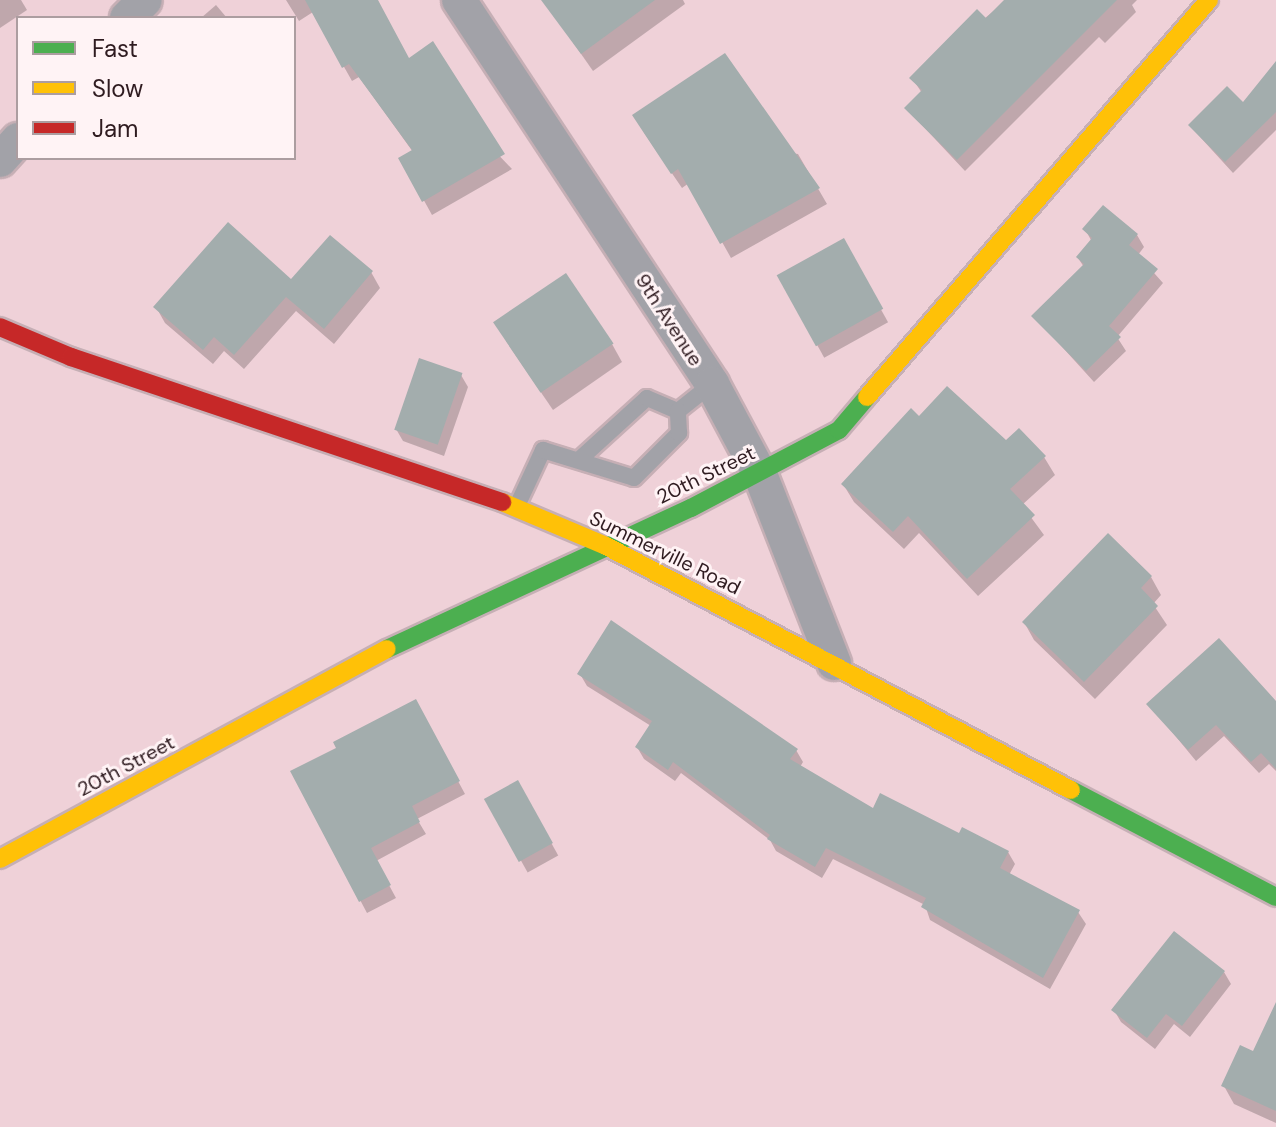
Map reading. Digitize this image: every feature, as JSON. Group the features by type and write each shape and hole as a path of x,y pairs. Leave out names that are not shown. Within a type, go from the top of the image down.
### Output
{"street":[{"path":"129,16 145,0"},
{"name":"9th Avenue","path":"459,0 712,384 760,474 834,663"},
{"name":"20th Street","path":"0,859 391,647 760,474 839,430 1209,0"},
{"path":"0,160 16,142"},
{"name":"Summerville Road","path":"0,327 71,357 516,507 606,546 834,663 987,749 1276,897"}],"lane":[{"path":"678,411 712,384"},
{"path":"581,458 647,398 678,411"},
{"path":"516,507 543,450 581,458 634,478 679,433 678,411"}],"building":[{"path":"305,0 378,0 409,58 433,41 505,154 422,202 398,158 412,150 349,64 342,68"},
{"path":"541,0 655,0 581,54"},
{"path":"1004,0 1117,0 957,160 904,108 922,90 909,78 977,9 986,18"},
{"path":"725,53 820,188 720,244 678,169 671,174 632,115"},
{"path":"1276,61 1276,112 1225,162 1188,125 1227,86 1243,102"},
{"path":"1103,205 1138,234 1129,245 1158,269 1109,326 1121,337 1086,371 1031,316 1084,264 1076,257 1092,238 1082,229"},
{"path":"228,222 291,279 330,235 373,271 324,329 286,297 234,355 214,337 203,350 153,307"},
{"path":"844,238 883,309 816,346 777,275"},
{"path":"566,273 614,343 541,393 493,322"},
{"path":"419,358 462,373 438,445 394,430"},
{"path":"947,386 1006,440 1019,428 1046,456 1010,489 1035,515 967,579 908,516 893,532 841,484 911,408 919,416"},
{"path":"1108,533 1152,576 1141,588 1158,606 1084,682 1022,622"},
{"path":"611,620 798,749 790,759 873,808 880,793 959,833 962,827 1009,851 1000,868 1080,910 1043,978 921,907 926,898 826,848 815,867 767,839 770,835 673,762 668,770 635,747 652,721 577,674"},
{"path":"1219,638 1276,701 1276,769 1261,753 1251,762 1216,725 1188,750 1146,704"},
{"path":"416,699 460,781 412,806 420,822 371,848 391,885 359,902 290,771 336,748 333,742"},
{"path":"518,780 553,843 519,862 484,799"},
{"path":"1174,931 1225,971 1182,1026 1166,1014 1147,1038 1111,1010"},
{"path":"1276,1002 1276,1111 1221,1086 1240,1045 1253,1051"}],"traffic: fast":[{"path":"387,649 691,508 839,430 867,397"},
{"path":"1071,790 1276,897"}],"traffic: slow":[{"path":"867,397 1209,0"},
{"path":"502,502 606,546 1071,790"},
{"path":"0,859 387,649"}],"traffic: jam":[{"path":"0,327 71,357 502,502"}]}
